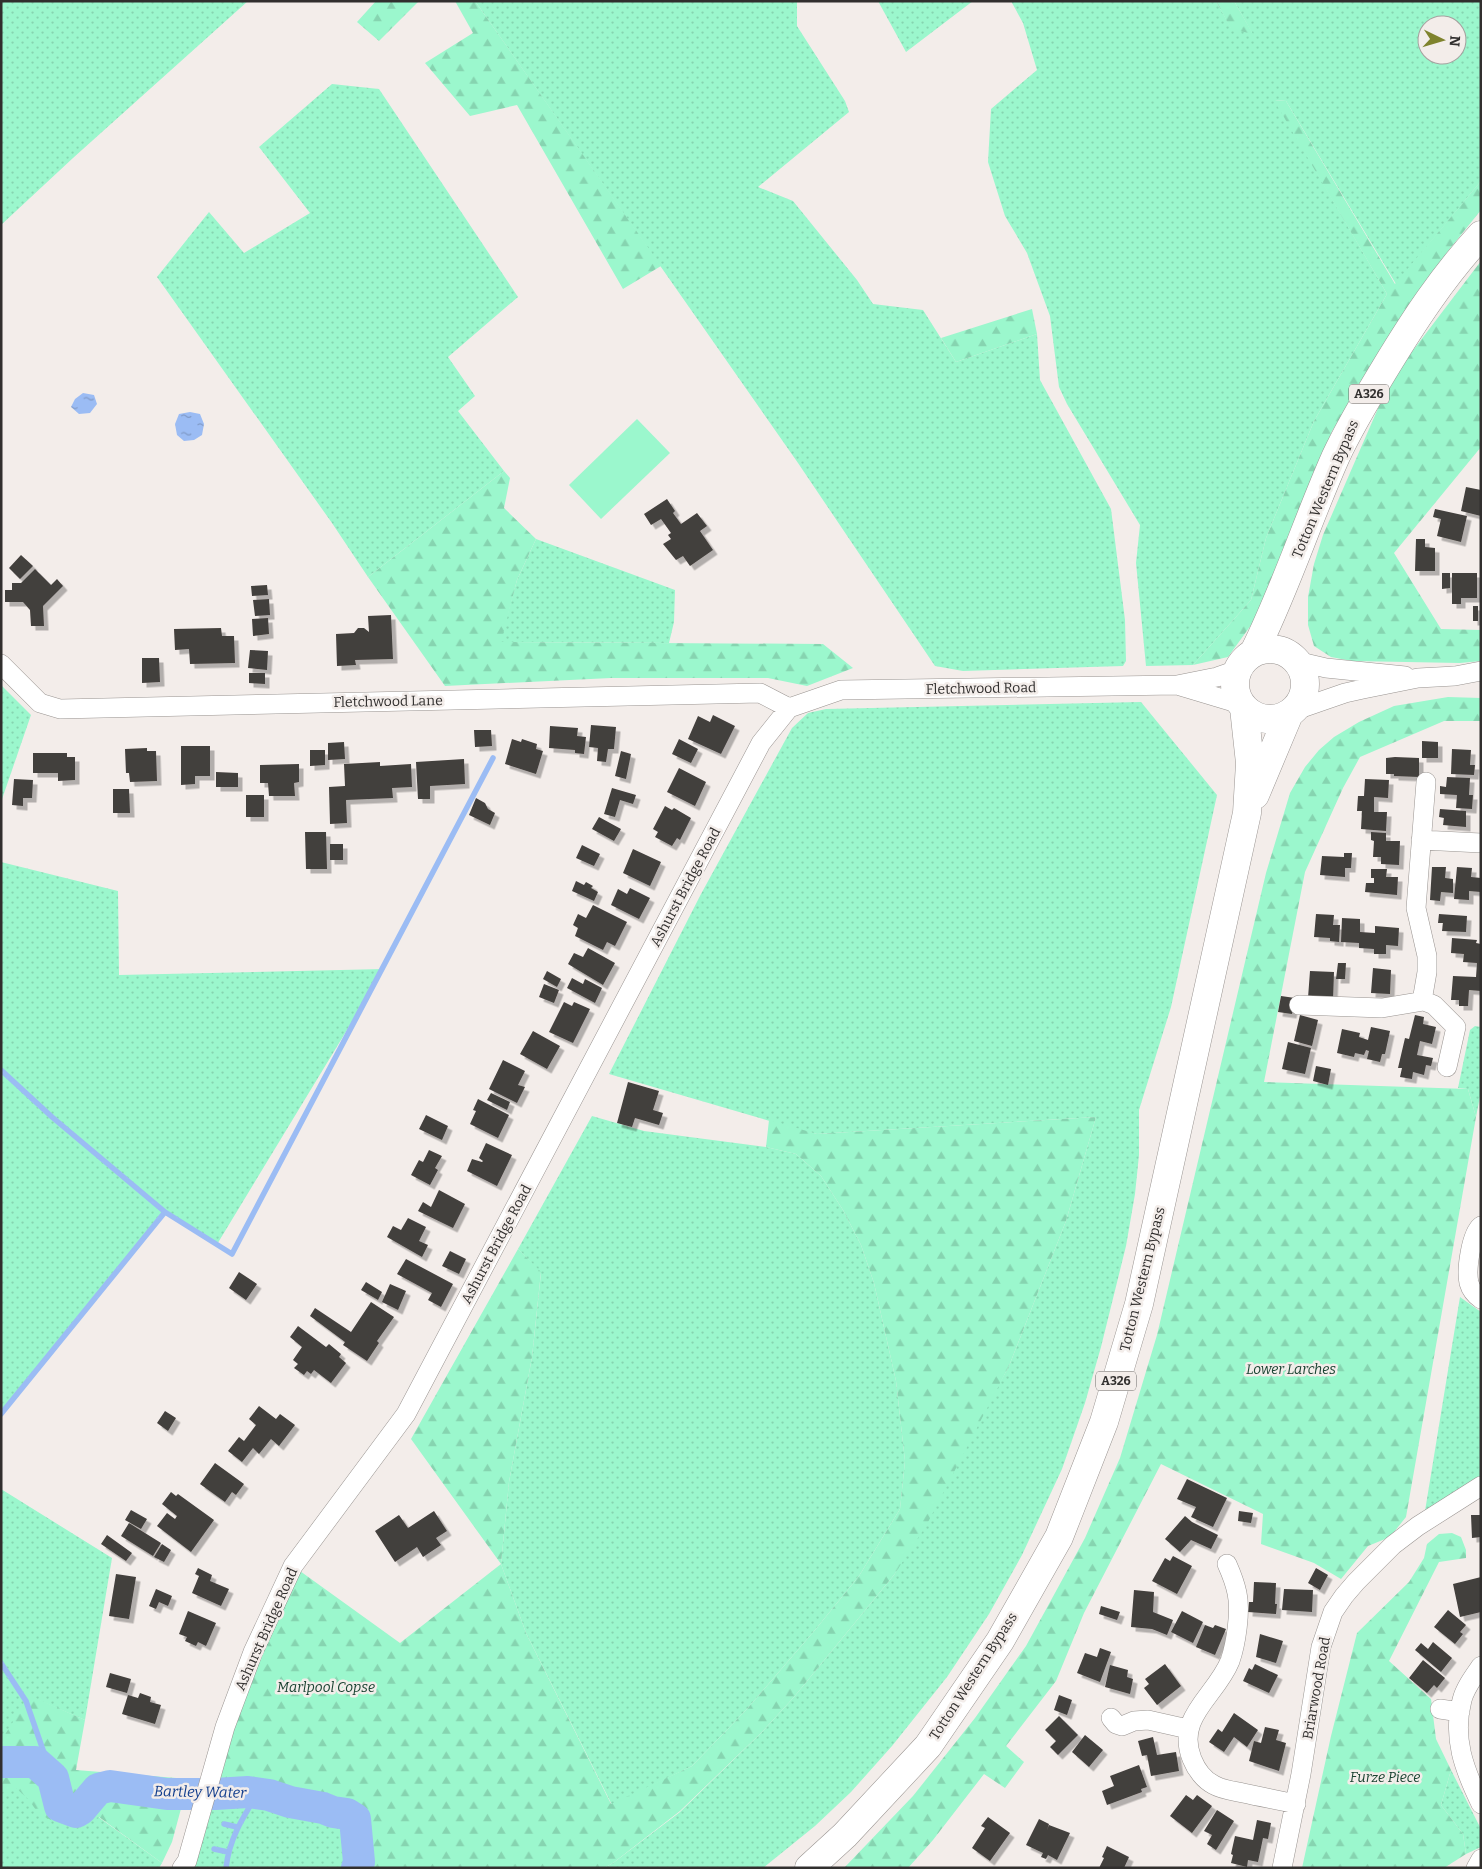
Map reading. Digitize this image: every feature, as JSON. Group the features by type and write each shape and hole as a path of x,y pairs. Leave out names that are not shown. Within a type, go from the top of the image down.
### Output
{"main road":[{"name":"Totton Western Bypass","path":"1294,658 1287,627 1291,572 1297,550 1330,471 1359,411 1434,292 1481,235"},
{"name":"Totton Western Bypass","path":"1246,661 1291,572"},
{"path":"1270,648 1285,652 1294,658 1304,677 1305,686 1299,704 1282,717 1265,719 1250,713 1242,706 1235,693 1234,682 1246,661 1270,648"},
{"name":"Totton Western Bypass","path":"809,1868 845,1835 928,1746 1000,1641 1058,1537 1104,1422 1139,1304 1247,813 1250,763 1242,706"},
{"name":"Totton Western Bypass","path":"1247,813 1291,712"}],"street":[{"path":"1294,658 1326,668 1418,678"},
{"name":"Fletchwood Road","path":"789,708 840,690 1177,685 1217,677 1246,661"},
{"name":"Fletchwood Lane","path":"1,664 40,703 60,709 760,693 789,708"},
{"path":"1291,712 1345,693 1418,678 1455,676 1481,671"},
{"path":"1455,676 1481,680"},
{"name":"Fletchwood Road","path":"1177,685 1242,706"},
{"name":"Ashurst Bridge Road","path":"182,1868 187,1861 225,1727 254,1652 293,1566 406,1414 761,743 789,708"},
{"path":"1422,1001 1428,964 1416,908 1426,782"},
{"path":"1421,840 1481,843"},
{"path":"1299,1005 1382,1008 1422,1001 1434,1004 1456,1027 1447,1067"},
{"path":"1481,1226 1476,1230 1469,1260 1469,1282 1474,1294 1481,1299"},
{"name":"Briarwood Road","path":"1282,1868 1296,1804 1321,1647 1334,1612 1356,1582 1393,1545 1418,1526 1481,1486"},
{"path":"1227,1564 1238,1595 1237,1628 1234,1645 1224,1673 1194,1715 1188,1729 1187,1742 1193,1762 1208,1782 1224,1789 1296,1804"},
{"path":"1481,1666 1462,1698 1458,1725 1460,1751 1471,1784 1481,1804"},
{"path":"1440,1708 1460,1712"},
{"path":"1111,1718 1116,1724 1122,1726 1148,1720 1188,1729"},
{"path":"1476,1868 1481,1859"}],"green space":[{"path":"1,1 248,1 1,225"},
{"path":"376,1 419,1 379,41 357,22"},
{"path":"455,1 475,1 661,266 623,289 517,105 470,116 425,63 473,33"},
{"path":"475,1 797,1 797,26 845,101 849,112 758,187 793,201 857,280 873,304 923,310 956,362 1037,334 1040,380 1111,509 1125,620 1126,661 1123,666 963,671 935,666 798,463"},
{"path":"878,1 973,1 906,52"},
{"path":"1011,1 1216,1 1231,28 1252,33 1234,1 1481,1 1481,181 1396,284 1286,101 1275,100 1387,294 1314,421 1266,538 1251,600 1193,665 1146,666 1136,563 1140,525 1067,404 1059,387 1050,316 1027,253 1005,216 988,162 991,109 1037,70 1023,23"},
{"path":"1216,1 1234,1 1253,34 1231,29"},
{"path":"332,84 379,89 518,297 448,357 475,396 458,411 504,471 368,577 332,523 157,277 209,212 244,253 310,213 259,147"},
{"path":"1274,100 1286,101 1395,284 1481,181 1481,210 1448,251 1332,431 1262,610 1228,657 1193,665 1251,600 1266,538 1314,421 1387,294"},
{"path":"1481,261 1481,447 1394,553 1441,629 1481,630 1481,661 1460,663 1352,661 1331,657 1314,646 1308,625 1308,597 1314,564 1323,535 1386,390 1411,353"},
{"path":"1032,309 1037,334 956,362 941,338"},
{"path":"637,419 670,453 601,519 569,485"},
{"path":"504,471 510,478 504,508 536,539 517,580 501,642 823,644 853,668 807,686 768,678 611,678 445,686 368,577"},
{"path":"536,539 675,590 674,622 669,643 500,642 517,580"},
{"path":"1,685 31,715 1,802"},
{"name":"Lower Larches","path":"1448,697 1481,698 1481,721 1444,721 1360,757 1343,788 1305,872 1264,1082 1468,1089 1476,1117 1406,1517 1390,1537 1368,1546 1341,1579 1314,1563 1261,1544 1263,1514 1161,1464 1084,1613 1056,1681 1006,1746 1024,1762 1005,1788 984,1774 933,1840 908,1868 844,1868 913,1796 975,1718 1026,1646 1085,1538 1120,1458 1157,1335 1266,873 1290,793 1305,767 1319,750 1334,737 1359,722 1394,706"},
{"path":"1141,702 1217,795 1171,1007 1139,1110 1139,1155 1135,1194 1126,1246 1085,1403 1062,1469 1022,1555 989,1614 947,1677 892,1746 851,1792 815,1826 763,1868 604,1868 680,1812 762,1732 794,1697 894,1575 1009,1366 1066,1221 1096,1117 817,1134 609,1074 701,894 792,728 808,713 826,709"},
{"path":"1,862 118,891 119,975 384,969 216,1246 165,1212 28,1383 1,1413"},
{"path":"1475,1026 1481,1027 1481,1091 1476,1117 1468,1089 1458,1088 1470,1030"},
{"path":"592,1116 644,1131 766,1147 796,1154 821,1176 843,1210 861,1245 874,1283 896,1381 905,1461 900,1509 859,1576 815,1630 747,1709 692,1766 612,1805 526,1633 501,1564 509,1482 532,1357 541,1273 518,1249"},
{"name":"Marlpool Copse","path":"1096,1117 1066,1221 1009,1366 927,1524 894,1575 794,1697 762,1732 680,1811 613,1863 604,1868 359,1868 359,1842 362,1822 357,1815 333,1805 210,1781 293,1566 400,1643 501,1564 526,1633 611,1804 692,1766 747,1709 859,1576 900,1509 905,1461 896,1381 874,1283 861,1245 843,1210 821,1176 796,1154 766,1147 769,1120 817,1134"},
{"path":"518,1249 541,1272 532,1357 509,1482 501,1564 411,1439"},
{"path":"1460,1297 1481,1312 1481,1479 1425,1511"},
{"path":"1,1489 112,1558 85,1720 22,1693 72,1798 162,1863 159,1868 1,1868"},
{"name":"Furze Piece","path":"1452,1533 1461,1537 1466,1550 1466,1558 1439,1562 1389,1661 1431,1699 1436,1739 1451,1770 1441,1805 1463,1834 1466,1854 1444,1868 1302,1868 1331,1736 1357,1633 1409,1582 1424,1558 1427,1544 1439,1534"},
{"path":"22,1692 85,1720 76,1770 189,1779 172,1842 162,1863 99,1817 74,1825 55,1822 39,1814 28,1799 16,1788 1,1792 1,1741 26,1701"},
{"path":"1451,1770 1481,1829 1481,1847 1466,1854 1463,1834 1441,1805"},
{"path":"210,1781 267,1792 298,1810 338,1812 358,1826 354,1868 183,1868"}],"water":[{"path":"83,393 94,395 97,404 90,413 79,414 71,407 75,399"},
{"path":"190,412 200,414 204,424 202,435 194,440 184,441 177,435 175,424 179,414"}],"building":[{"path":"1466,487 1481,490 1481,516 1461,511"},
{"path":"667,499 675,511 673,513 681,524 697,513 707,526 700,531 713,550 690,566 683,556 676,560 663,544 671,539 668,535 671,533 661,519 651,525 644,514"},
{"path":"1435,509 1467,516 1461,542 1437,536 1441,519 1433,517"},
{"path":"1416,539 1425,539 1425,547 1435,548 1435,571 1415,571"},
{"path":"21,555 33,566 20,579 9,568"},
{"path":"35,569 51,585 57,579 63,586 43,606 44,626 31,626 30,610 23,602 5,602 5,590 12,590 12,583 21,583"},
{"path":"1442,573 1450,573 1450,588 1442,589"},
{"path":"1452,573 1477,573 1477,598 1461,598 1461,604 1452,604"},
{"path":"267,585 268,595 252,596 251,586"},
{"path":"269,599 270,615 255,616 253,600"},
{"path":"1473,606 1478,606 1478,621 1473,621"},
{"path":"391,615 393,659 355,660 356,665 337,666 336,634 354,633 358,628 364,628 369,632 368,616"},
{"path":"268,618 269,634 253,636 252,619"},
{"path":"221,628 222,636 234,636 235,663 190,664 189,649 175,650 174,629"},
{"path":"250,650 268,651 267,670 248,668"},
{"path":"142,658 159,658 160,682 142,683"},
{"path":"249,673 265,673 265,684 249,683"},
{"path":"713,715 735,726 721,754 688,739 698,716 710,722"},
{"path":"591,725 616,727 614,749 608,749 606,762 597,761 598,748 589,747"},
{"path":"550,726 578,728 577,736 586,737 584,754 575,753 575,750 549,748"},
{"path":"474,730 491,730 492,746 475,747"},
{"path":"512,739 521,742 522,739 537,744 536,749 543,751 536,774 505,764"},
{"path":"679,739 698,749 691,763 672,754"},
{"path":"1422,741 1438,742 1438,758 1422,758"},
{"path":"344,742 345,759 328,760 328,743"},
{"path":"181,746 210,746 210,776 195,776 195,784 181,785"},
{"path":"147,748 147,751 156,751 157,781 130,782 129,773 126,773 125,749"},
{"path":"1452,749 1471,750 1470,765 1475,765 1474,775 1451,774"},
{"path":"310,750 325,750 325,765 310,766"},
{"path":"621,751 631,754 626,779 615,776"},
{"path":"33,753 67,753 67,757 75,757 75,780 58,781 58,773 33,773"},
{"path":"1386,758 1419,758 1419,777 1386,774"},
{"path":"464,759 465,784 430,786 430,799 418,799 416,762"},
{"path":"380,762 380,766 411,764 412,787 392,788 393,798 346,800 347,823 330,824 329,787 345,786 344,764"},
{"path":"299,764 299,782 294,783 295,796 269,796 268,783 260,783 260,765"},
{"path":"679,768 706,782 695,806 667,792"},
{"path":"216,772 238,773 238,787 216,787"},
{"path":"1447,777 1470,778 1469,795 1473,795 1472,809 1456,808 1457,795 1440,794 1440,786 1446,787"},
{"path":"14,779 33,780 32,798 23,798 23,806 12,805"},
{"path":"1365,779 1389,780 1388,798 1374,797 1374,812 1387,812 1386,831 1361,829 1362,811 1357,811 1358,796 1364,796"},
{"path":"612,788 636,795 633,804 620,800 615,817 604,814"},
{"path":"113,789 129,789 130,813 113,813"},
{"path":"246,795 264,795 264,817 246,817"},
{"path":"476,798 485,803 488,809 495,813 490,825 469,815"},
{"path":"665,806 672,810 674,808 691,818 680,840 677,838 672,846 655,837 658,832 653,829"},
{"path":"1440,809 1466,811 1466,827 1443,825 1444,818 1439,817"},
{"path":"599,817 621,829 614,841 592,829"},
{"path":"305,832 326,832 327,869 306,869"},
{"path":"1371,832 1386,833 1386,841 1400,841 1399,865 1381,864 1381,857 1373,857 1374,841 1371,840"},
{"path":"330,844 343,844 343,860 330,860"},
{"path":"582,845 600,854 594,866 576,858"},
{"path":"633,849 661,862 650,886 623,873"},
{"path":"1344,853 1352,853 1351,868 1345,868 1345,877 1320,875 1322,856 1344,857"},
{"path":"1432,867 1446,867 1445,878 1453,879 1453,893 1441,892 1440,901 1430,900"},
{"path":"1457,867 1472,868 1471,877 1481,878 1481,892 1469,891 1469,900 1454,899"},
{"path":"1371,869 1387,869 1386,877 1398,877 1397,895 1365,892 1366,883 1374,883 1374,878 1371,878"},
{"path":"576,881 584,885 586,882 593,886 591,888 598,892 594,901 572,891"},
{"path":"630,888 650,898 639,919 611,905 618,889 627,894"},
{"path":"593,905 627,922 615,946 607,942 603,950 575,936 578,928 573,925 578,914 586,918"},
{"path":"1316,914 1334,915 1333,925 1340,925 1339,942 1330,941 1330,938 1314,937"},
{"path":"1439,914 1467,916 1466,932 1442,931 1443,923 1438,923"},
{"path":"1342,918 1360,919 1360,932 1375,933 1375,926 1399,928 1398,946 1386,945 1386,954 1374,954 1374,949 1359,948 1359,943 1341,942"},
{"path":"1452,938 1477,940 1476,943 1481,944 1481,991 1469,990 1468,1006 1459,1006 1459,1000 1451,1000 1453,976 1476,977 1477,963 1463,962 1464,954 1451,953"},
{"path":"588,948 615,963 603,985 568,964 574,953 583,957"},
{"path":"1338,963 1346,963 1345,979 1336,979"},
{"path":"1373,968 1391,970 1390,994 1371,993"},
{"path":"547,971 561,979 557,987 543,979"},
{"path":"1310,971 1334,972 1333,1000 1308,998"},
{"path":"572,978 583,984 585,979 602,988 595,1003 567,988"},
{"path":"544,984 559,990 554,1003 539,997"},
{"path":"1281,996 1295,998 1292,1014 1278,1012"},
{"path":"564,1002 572,1006 574,1002 590,1009 573,1043 549,1032"},
{"path":"1300,1015 1318,1020 1312,1046 1294,1041"},
{"path":"1415,1015 1424,1017 1423,1024 1436,1027 1432,1044 1420,1041 1417,1055 1433,1058 1431,1066 1426,1065 1424,1075 1413,1072 1412,1079 1400,1077 1402,1068 1398,1068 1405,1038 1409,1039"},
{"path":"1371,1027 1390,1031 1385,1054 1382,1054 1380,1062 1367,1059 1369,1051 1366,1050 1364,1055 1355,1053 1354,1057 1337,1053 1342,1029 1360,1033 1359,1037 1368,1040"},
{"path":"533,1031 560,1046 547,1069 520,1054"},
{"path":"1288,1042 1311,1048 1305,1074 1282,1069"},
{"path":"503,1060 525,1071 518,1085 525,1087 517,1103 489,1089"},
{"path":"1316,1066 1331,1069 1328,1085 1313,1081"},
{"path":"628,1082 659,1091 653,1110 663,1113 659,1125 635,1118 632,1127 617,1123"},
{"path":"491,1093 510,1102 507,1110 487,1100"},
{"path":"478,1099 509,1115 498,1138 470,1124 476,1111 473,1110"},
{"path":"426,1115 448,1126 442,1140 419,1129"},
{"path":"486,1143 512,1155 497,1186 467,1171 472,1159 483,1161 479,1158"},
{"path":"429,1150 442,1156 435,1168 438,1170 430,1185 411,1175 419,1160 423,1162"},
{"path":"439,1190 465,1204 453,1228 418,1211 423,1202 431,1207"},
{"path":"408,1218 426,1227 419,1241 428,1245 422,1257 387,1237 393,1226 401,1230"},
{"path":"450,1251 466,1259 459,1274 442,1266"},
{"path":"406,1259 453,1284 441,1307 428,1300 432,1293 397,1274"},
{"path":"239,1272 257,1284 246,1300 229,1288"},
{"path":"366,1282 382,1292 378,1300 361,1290"},
{"path":"390,1284 406,1291 398,1310 382,1302"},
{"path":"371,1302 394,1317 377,1341 379,1343 367,1361 343,1345 345,1342 310,1316 315,1308 351,1332"},
{"path":"298,1326 326,1347 329,1344 341,1354 339,1357 346,1363 331,1383 314,1370 311,1374 307,1371 304,1375 294,1368 298,1364 293,1360 302,1347 290,1337"},
{"path":"259,1406 276,1419 280,1414 295,1425 279,1446 271,1439 259,1454 253,1448 242,1462 228,1451 239,1437 244,1441 256,1425 249,1419"},
{"path":"165,1411 176,1418 168,1431 157,1423"},
{"path":"215,1463 244,1484 236,1495 232,1492 225,1502 200,1484"},
{"path":"1187,1479 1227,1498 1213,1527 1191,1517 1196,1507 1177,1499"},
{"path":"171,1492 176,1496 178,1494 214,1520 191,1552 157,1526 167,1513 175,1519 177,1516 162,1504"},
{"path":"131,1510 147,1519 141,1529 125,1520"},
{"path":"434,1511 447,1531 436,1538 441,1545 423,1557 417,1547 395,1562 375,1531 399,1515 408,1528"},
{"path":"1239,1511 1253,1513 1251,1523 1238,1521"},
{"path":"1471,1515 1481,1515 1481,1537 1472,1538"},
{"path":"1185,1516 1192,1522 1218,1535 1211,1549 1191,1540 1180,1552 1165,1539"},
{"path":"129,1523 161,1543 153,1556 121,1536"},
{"path":"107,1535 132,1553 126,1561 101,1544"},
{"path":"162,1544 171,1550 164,1562 154,1557"},
{"path":"1173,1556 1192,1566 1177,1594 1152,1581 1165,1558 1170,1561"},
{"path":"198,1568 212,1575 210,1581 229,1589 221,1606 192,1593 199,1576 195,1574"},
{"path":"1316,1568 1328,1575 1320,1590 1308,1583"},
{"path":"116,1574 136,1577 129,1619 109,1616"},
{"path":"1481,1577 1481,1612 1460,1617 1453,1584"},
{"path":"1254,1582 1276,1583 1276,1614 1248,1612 1249,1602 1253,1602"},
{"path":"156,1589 172,1596 168,1606 159,1602 156,1609 149,1606"},
{"path":"1284,1589 1313,1590 1312,1612 1282,1610"},
{"path":"1134,1590 1154,1592 1153,1612 1173,1620 1167,1635 1152,1629 1131,1627"},
{"path":"1101,1606 1120,1612 1117,1620 1099,1614"},
{"path":"1448,1610 1466,1625 1460,1632 1463,1634 1455,1644 1434,1627"},
{"path":"188,1611 216,1623 206,1646 198,1642 196,1646 185,1641 187,1637 179,1634"},
{"path":"1182,1611 1203,1622 1193,1643 1171,1632"},
{"path":"1205,1625 1213,1628 1215,1625 1226,1629 1215,1655 1196,1647"},
{"path":"1260,1634 1283,1641 1276,1663 1256,1657"},
{"path":"1433,1642 1452,1658 1441,1672 1415,1650 1421,1643 1428,1649"},
{"path":"1100,1648 1111,1652 1100,1682 1077,1673 1085,1653 1097,1657"},
{"path":"1423,1660 1445,1678 1437,1688 1434,1685 1427,1693 1409,1678"},
{"path":"1165,1664 1181,1686 1157,1705 1144,1688 1149,1684 1145,1679"},
{"path":"1255,1664 1278,1675 1269,1693 1243,1681 1249,1668 1252,1670"},
{"path":"1110,1665 1128,1670 1127,1677 1133,1679 1130,1694 1105,1687"},
{"path":"110,1673 131,1679 127,1693 106,1687"},
{"path":"140,1693 151,1697 150,1702 161,1705 155,1724 122,1714 128,1695 138,1698"},
{"path":"1059,1695 1072,1700 1067,1715 1054,1710"},
{"path":"1234,1713 1258,1730 1247,1747 1234,1737 1224,1752 1209,1742 1218,1729 1222,1732"},
{"path":"1059,1716 1078,1735 1058,1755 1050,1747 1056,1741 1045,1730"},
{"path":"1265,1727 1279,1730 1276,1740 1286,1743 1279,1771 1249,1761 1254,1741 1261,1743"},
{"path":"1085,1735 1103,1750 1089,1767 1072,1752"},
{"path":"1153,1737 1157,1755 1176,1752 1179,1771 1151,1776 1147,1755 1142,1756 1138,1741"},
{"path":"1139,1765 1147,1787 1141,1789 1142,1792 1107,1805 1102,1791 1114,1786 1110,1776"},
{"path":"1186,1795 1193,1800 1197,1795 1212,1806 1192,1833 1170,1816"},
{"path":"1217,1810 1234,1821 1216,1850 1207,1844 1212,1835 1204,1831"},
{"path":"988,1817 1010,1833 990,1861 972,1848 985,1828 981,1826"},
{"path":"1039,1819 1049,1824 1047,1830 1049,1825 1070,1833 1057,1860 1048,1855 1046,1859 1041,1857 1043,1853 1026,1845"},
{"path":"1257,1820 1271,1823 1268,1839 1263,1838 1258,1862 1248,1860 1247,1867 1231,1863 1235,1836 1253,1840"},
{"path":"1107,1846 1129,1857 1124,1868 1099,1868"}],"waterway":[{"path":"1,1414 165,1212 232,1254 493,758"},
{"path":"1,1070 52,1117 165,1212"},
{"path":"1,1663 26,1701 52,1776"},
{"name":"Bartley Water","path":"1,1762 35,1762 53,1778 60,1806 76,1812 81,1809 98,1789 110,1786 167,1794 248,1792 269,1795 290,1802 347,1814 355,1819 359,1862 357,1868"},
{"path":"226,1868 233,1838 258,1793"},
{"path":"224,1824 237,1827"},
{"path":"214,1849 228,1852"}]}
